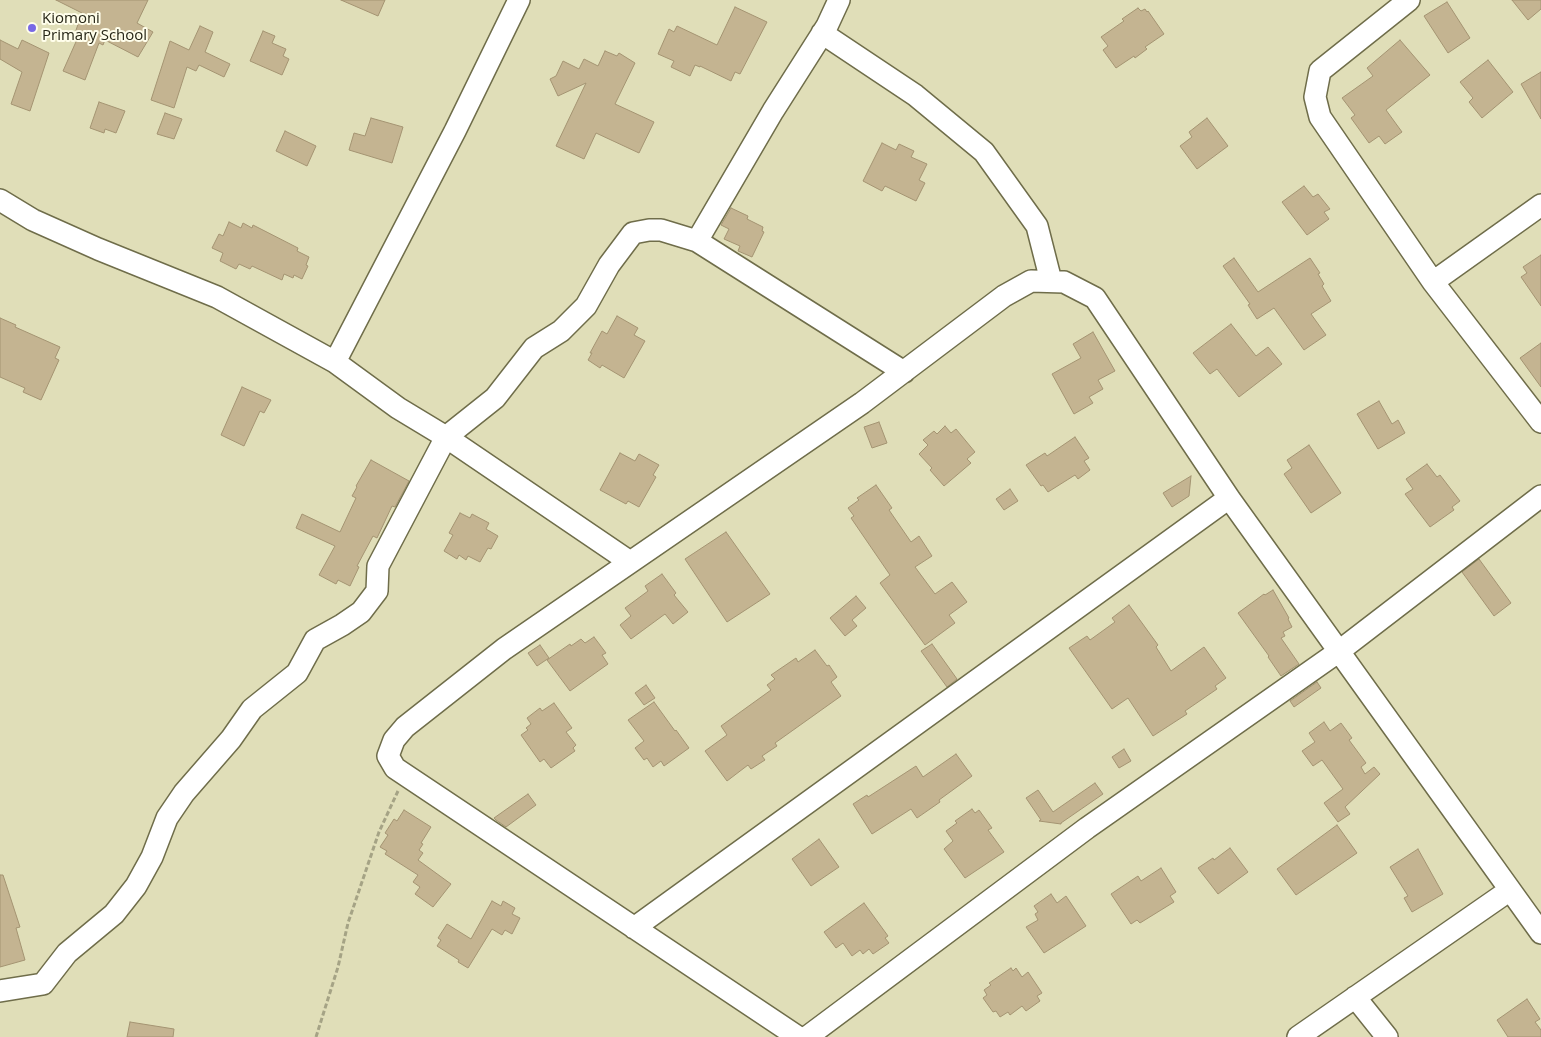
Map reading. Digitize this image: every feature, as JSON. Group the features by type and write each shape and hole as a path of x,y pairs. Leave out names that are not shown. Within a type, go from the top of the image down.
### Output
{"street":[{"path":"335,362 455,131 519,0"},
{"path":"697,241 840,0"},
{"path":"1409,0 1320,71 1315,96 1320,117 1433,282 1541,422"},
{"path":"822,33 915,95 984,152 1037,226 1051,281"},
{"path":"0,200 33,220 217,297 335,362 398,408 446,437 630,562"},
{"path":"1433,282 1541,205"},
{"path":"0,991 43,984 67,953 114,914 136,886 152,857 167,818 184,794 231,739 252,709 297,673 315,640 361,612 377,591 378,566 446,437 495,398 534,348 560,330 586,306 609,264 633,233 661,230 697,241 904,372"},
{"path":"798,1037 395,768 388,756 394,740 405,728 504,649 862,403 1004,296 1031,280 1064,282 1094,298 1229,498 1541,934"},
{"path":"808,1037 1087,828 1338,652 1541,496"},
{"path":"634,928 1229,498"},
{"path":"1298,1037 1510,890"},
{"path":"1355,997 1387,1037"}],"path":[{"path":"316,1037 338,967 348,923 379,832 406,775"}],"building":[{"path":"56,0 148,0 137,23 153,32 138,57 105,40 103,45 99,43 85,80 63,71 79,35 75,33 82,13"},
{"path":"341,0 385,0 378,16"},
{"path":"1512,0 1541,0 1541,9 1528,20"},
{"path":"1447,2 1470,38 1448,53 1424,16"},
{"path":"735,7 767,22 740,74 735,72 731,81 695,65 690,76 671,67 674,61 658,54 669,29 674,32 677,26 717,45"},
{"path":"1138,8 1141,11 1145,9 1148,11 1164,34 1145,47 1147,49 1135,58 1134,56 1116,68 1103,50 1108,46 1101,37 1124,21 1122,19"},
{"path":"200,26 213,32 205,52 230,64 224,77 199,65 196,71 187,67 174,108 151,100 170,41 189,50"},
{"path":"263,31 275,36 272,43 286,49 283,56 289,59 282,75 250,61"},
{"path":"0,40 18,49 22,40 49,53 30,111 11,104 22,72 0,59"},
{"path":"1400,40 1430,75 1386,110 1402,132 1385,144 1379,136 1369,143 1351,118 1355,115 1342,98 1373,76 1367,68"},
{"path":"605,51 617,56 619,53 635,63 615,104 654,122 639,153 596,133 584,159 556,146 586,83 558,96 550,79 556,76 563,61 579,69 584,59 598,66"},
{"path":"1488,60 1513,92 1482,118 1469,102 1473,98 1460,82"},
{"path":"1541,72 1541,119 1521,84"},
{"path":"99,102 125,111 116,133 105,129 104,133 90,128"},
{"path":"165,113 182,119 174,139 157,134"},
{"path":"371,118 403,127 392,163 349,150 354,133 365,136"},
{"path":"1207,118 1228,146 1197,169 1180,146 1192,137 1189,132"},
{"path":"285,131 316,146 307,166 276,151"},
{"path":"882,143 896,150 899,144 914,151 911,157 927,164 919,180 925,183 916,201 885,186 882,191 863,181"},
{"path":"1304,186 1313,197 1318,194 1330,209 1324,212 1329,219 1307,235 1282,202"},
{"path":"731,208 748,216 747,219 763,227 762,231 764,232 752,257 738,251 740,246 724,239 729,229 721,225"},
{"path":"229,222 241,228 243,223 252,228 253,225 298,248 297,251 309,257 306,265 308,266 302,279 294,275 293,278 284,274 282,280 252,266 250,269 239,264 236,269 220,261 223,253 212,248 219,234 223,236"},
{"path":"1541,255 1541,306 1521,277 1527,273 1523,267"},
{"path":"1234,258 1258,292 1310,258 1320,273 1318,274 1324,284 1322,286 1331,301 1311,314 1326,335 1304,350 1274,308 1257,319 1248,305 1250,304 1223,266"},
{"path":"617,316 638,328 634,335 645,341 624,378 602,365 600,368 588,360 602,331 607,334"},
{"path":"0,318 16,325 15,327 60,347 55,358 59,360 41,400 23,392 25,388 0,377"},
{"path":"1231,324 1256,356 1268,347 1282,364 1239,397 1217,369 1210,374 1193,353"},
{"path":"1093,332 1115,371 1098,380 1103,389 1089,397 1093,403 1074,414 1052,374 1081,358 1073,344"},
{"path":"1541,343 1541,387 1520,358"},
{"path":"242,387 271,400 264,413 260,411 244,446 221,435"},
{"path":"1379,401 1392,424 1398,420 1405,433 1378,449 1357,414"},
{"path":"879,422 887,443 872,448 864,427"},
{"path":"945,426 951,433 956,429 975,452 967,459 971,463 944,486 930,470 932,468 919,454 928,445 923,440 934,431 937,434"},
{"path":"1075,437 1089,458 1084,461 1090,470 1078,479 1075,475 1048,492 1043,485 1041,486 1026,465 1045,453 1047,456"},
{"path":"1309,445 1341,493 1311,513 1284,474 1292,468 1287,460"},
{"path":"620,453 635,461 639,454 659,465 653,475 656,477 639,507 628,501 626,504 600,490"},
{"path":"371,460 409,481 395,507 392,506 377,538 373,536 357,566 359,567 350,586 338,580 336,584 319,575 335,546 296,528 302,514 340,532 356,498 352,496 356,486"},
{"path":"1427,464 1437,477 1440,475 1460,501 1452,507 1454,510 1430,527 1405,494 1413,489 1406,479"},
{"path":"1191,476 1189,496 1172,507 1163,493"},
{"path":"876,485 892,508 889,510 911,542 919,536 932,556 915,567 935,594 952,582 967,602 949,615 955,623 925,645 880,583 890,575 851,518 854,516 848,508 859,500 857,498"},
{"path":"1010,489 1018,501 1004,510 996,499"},
{"path":"460,513 470,518 472,514 489,523 486,529 498,536 491,549 488,548 480,562 468,556 466,560 459,555 457,559 444,551 453,535 449,533"},
{"path":"726,532 770,594 727,622 685,559"},
{"path":"1479,559 1511,603 1494,616 1462,572"},
{"path":"662,574 676,593 674,595 688,612 673,624 665,614 631,639 620,625 631,616 625,608 648,591 645,586"},
{"path":"1273,590 1292,627 1283,632 1285,636 1281,638 1299,664 1281,676 1238,613 1264,594"},
{"path":"856,596 866,608 852,620 857,626 845,636 830,618"},
{"path":"1129,605 1158,645 1156,647 1171,671 1204,647 1226,678 1215,686 1217,689 1185,711 1187,714 1153,736 1128,698 1112,709 1069,648 1087,636 1090,640 1115,622 1112,618"},
{"path":"594,637 606,653 602,655 608,664 570,691 547,660 570,644 571,646 581,639 585,643"},
{"path":"932,644 957,679 947,687 921,651"},
{"path":"540,645 549,658 537,666 528,653"},
{"path":"815,650 837,677 831,682 841,696 775,743 777,746 762,756 765,760 751,769 748,765 727,781 705,751 727,735 721,726 771,690 767,685 775,679 771,675 796,658 798,662"},
{"path":"1317,682 1321,688 1294,707 1290,701"},
{"path":"646,685 655,698 644,705 635,693"},
{"path":"654,702 689,748 664,766 661,761 653,767 647,758 644,760 635,748 644,741 628,720"},
{"path":"554,703 572,728 566,732 576,745 573,748 575,751 551,768 544,759 540,762 521,735 528,730 526,728 531,724 527,718 540,708 542,711"},
{"path":"1324,722 1330,731 1341,723 1352,738 1349,740 1366,763 1361,767 1365,774 1374,767 1380,774 1345,807 1350,814 1338,822 1324,803 1343,789 1322,760 1313,766 1302,751 1315,742 1309,733"},
{"path":"1124,749 1131,761 1119,768 1112,757"},
{"path":"956,754 972,776 917,818 911,809 872,834 853,804 867,795 868,797 916,766 923,777"},
{"path":"1095,783 1103,794 1061,824 1039,821 1041,820 1026,798 1038,790 1053,812"},
{"path":"528,794 536,805 506,827 494,818"},
{"path":"972,809 975,813 979,810 992,828 988,830 1004,852 965,878 944,849 953,841 946,831 957,823 955,821"},
{"path":"404,810 431,827 421,843 423,844 419,850 423,853 418,860 451,884 433,907 415,894 420,887 413,882 418,875 385,854 387,851 380,847 388,835 385,833 394,819 397,821"},
{"path":"1337,825 1357,853 1296,895 1277,869"},
{"path":"819,839 839,867 811,886 792,859"},
{"path":"1230,848 1248,872 1218,894 1198,868 1213,858 1214,860"},
{"path":"1418,849 1443,894 1412,912 1404,898 1408,896 1390,867"},
{"path":"1161,868 1176,892 1170,896 1174,902 1140,923 1137,920 1131,924 1111,894 1138,876 1141,881"},
{"path":"0,875 3,875 20,927 16,928 25,960 0,967"},
{"path":"1051,894 1057,903 1066,896 1086,926 1044,953 1026,927 1038,920 1035,914 1038,912 1034,906"},
{"path":"492,901 501,906 503,901 515,908 512,914 520,918 512,934 505,930 502,935 492,929 468,968 437,946 441,940 438,938 447,924 471,939"},
{"path":"864,903 888,936 885,938 889,943 873,954 869,949 863,954 860,950 852,956 843,943 836,948 824,932"},
{"path":"1011,968 1013,971 1016,968 1022,977 1028,972 1042,993 1037,996 1040,1001 1026,1011 1022,1006 1010,1015 1008,1012 1000,1017 996,1011 993,1012 983,998 987,995 984,990 991,985 989,983"},
{"path":"1527,999 1540,1019 1535,1022 1541,1030 1541,1037 1508,1037 1497,1020"},
{"path":"130,1022 174,1029 173,1037 127,1037"}],"place":[{"name":"Kiomoni Primary School","path":"32,28"}]}
